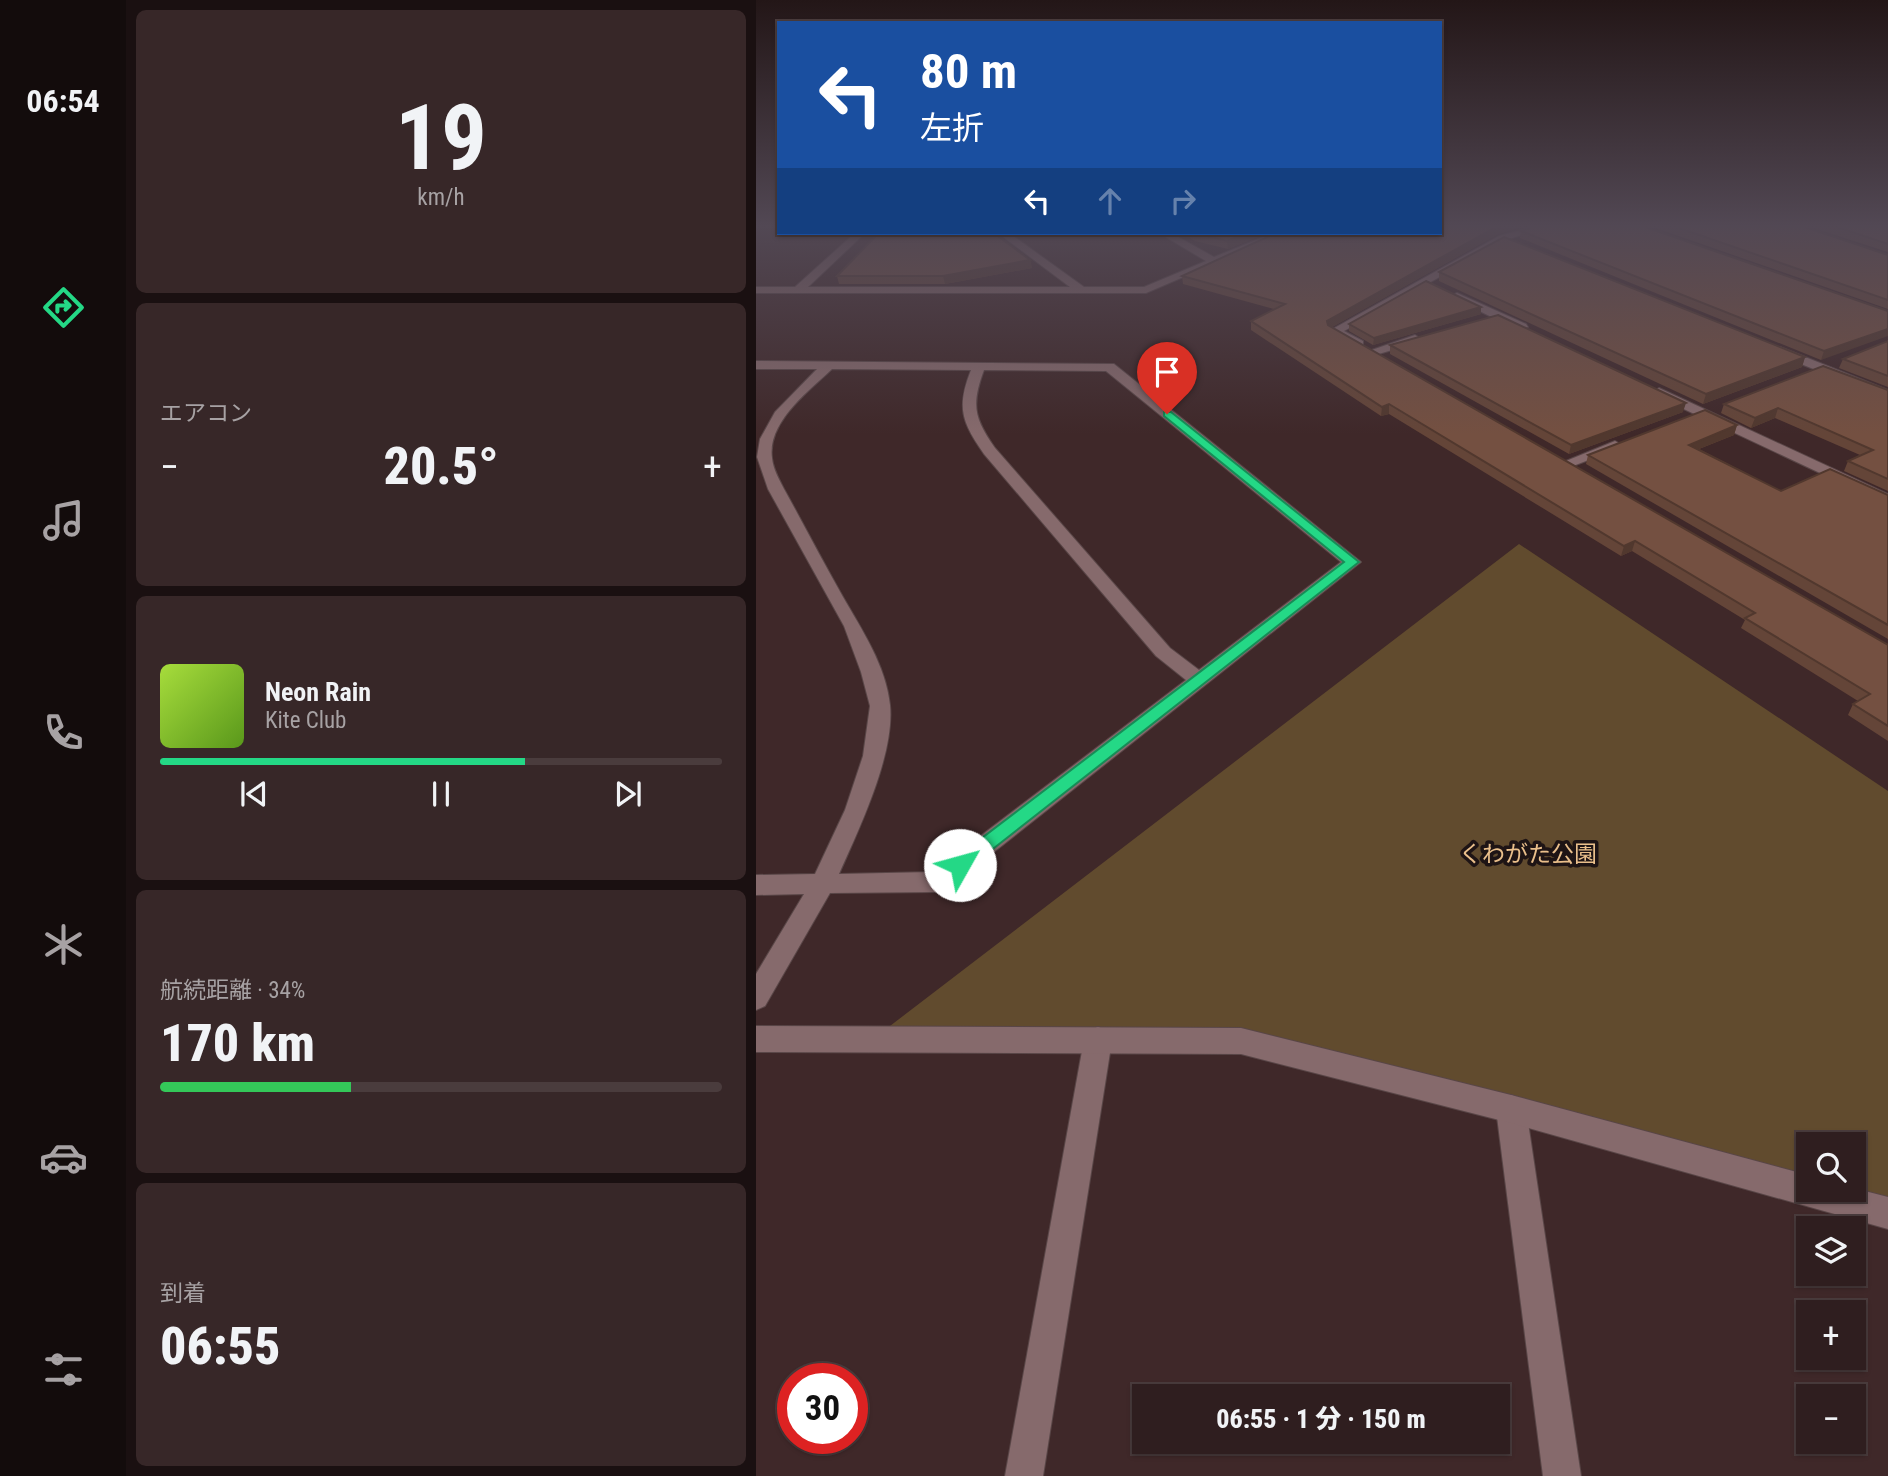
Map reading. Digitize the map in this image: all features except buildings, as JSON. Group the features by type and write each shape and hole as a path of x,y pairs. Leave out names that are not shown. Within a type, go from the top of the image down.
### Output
{"street":[{"path":"1395,365 1335,331 1416,296"},
{"path":"1455,296 1534,332"},
{"path":"1473,323 1498,316"},
{"path":"1372,352 1422,337"},
{"path":"1770,347 1888,395"},
{"path":"1797,376 1843,359"},
{"path":"756,365 1110,367 1352,562 938,882 756,886"},
{"path":"756,998 822,886 856,810 874,757 880,706 871,672 853,626 776,489 768,472 764,453 774,426 792,402 829,365"},
{"path":"979,366 967,396 969,420 989,451 1163,652 1198,679"},
{"path":"1643,384 1888,500"},
{"path":"1678,421 1726,403"},
{"path":"1568,463 1629,440"},
{"path":"756,494 776,489"},
{"path":"756,1039 1241,1041 1511,1109 1888,1213"},
{"path":"1024,1476 1098,1040"},
{"path":"1511,1109 1562,1476"}],"green space":[{"name":"くわがた公園","path":"1519,544 1888,791 1888,1213 1847,1202 1866,1202 1866,1132 1796,1132 1796,1189 1241,1041 873,1039"}],"route":[{"path":"960,865 1352,562 1167,414"}]}
